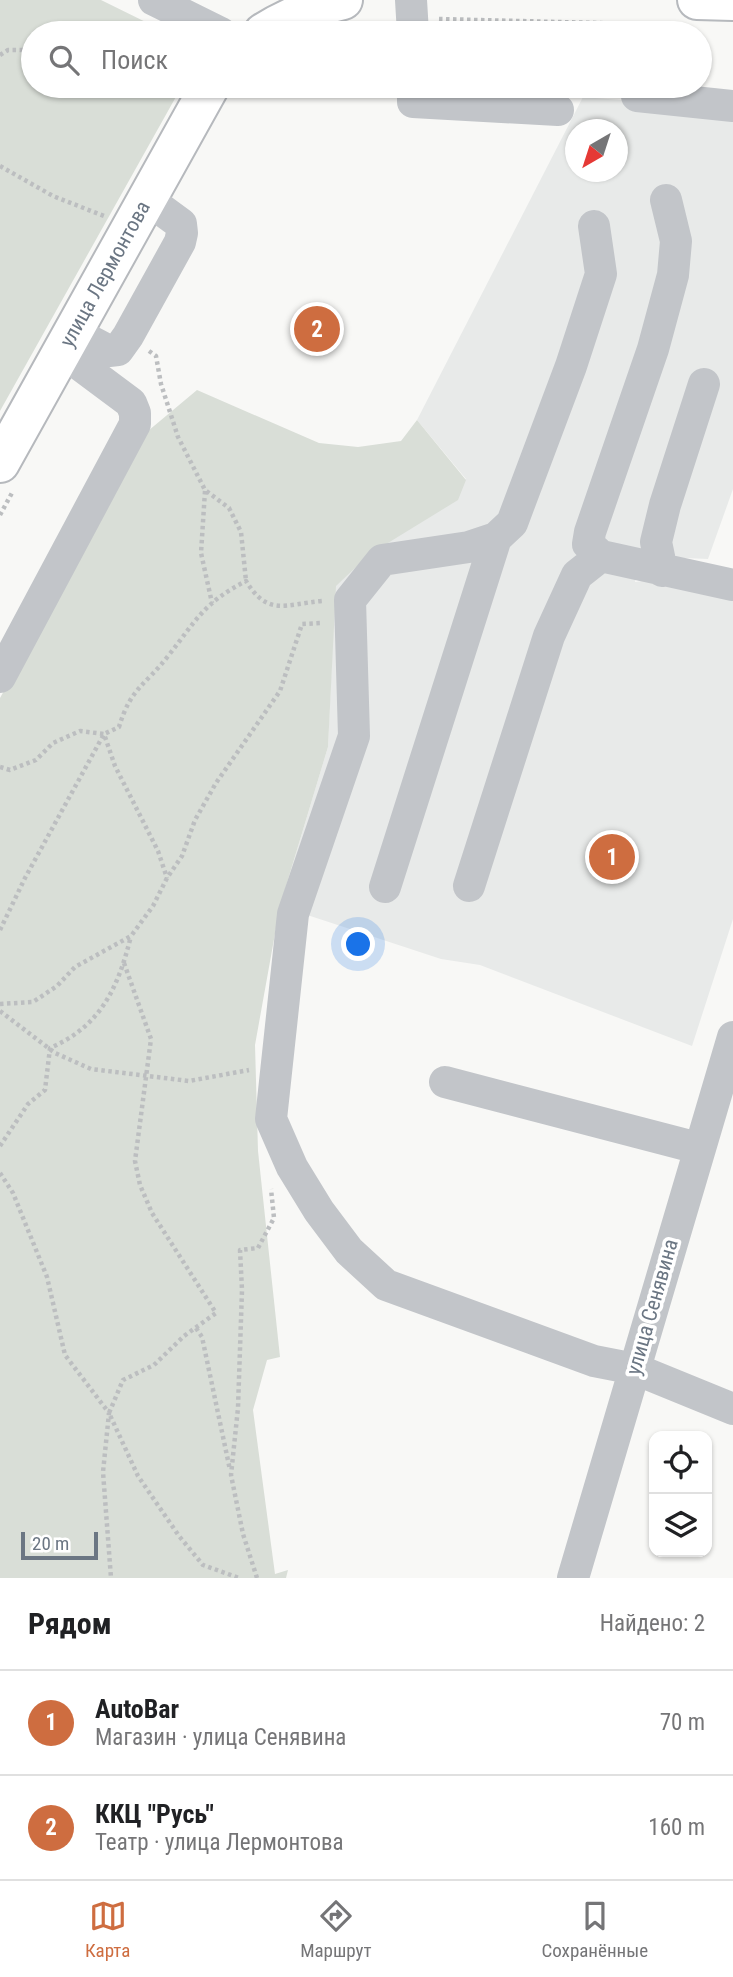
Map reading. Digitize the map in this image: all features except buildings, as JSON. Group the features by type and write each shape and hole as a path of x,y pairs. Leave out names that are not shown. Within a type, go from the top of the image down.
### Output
{"main road":[{"path":"282,21 314,7 343,0"},
{"path":"688,12 733,1"},
{"name":"улица Лермонтова","path":"0,463 203,98"}],"street":[{"path":"154,0 217,20"},
{"path":"413,98 413,102 558,110"},
{"path":"656,98 733,106"},
{"path":"666,200 677,241 673,275 653,349 588,544 601,556 733,585"},
{"path":"68,340 109,351 118,350 128,336 183,233 181,224 139,214"},
{"path":"594,226 601,274 512,523 496,538 469,547 382,560 350,611 354,736 293,914 271,1119 287,1156 319,1211 349,1251 386,1285 594,1361 635,1369 733,1409"},
{"path":"0,677 135,424 131,403 80,365 68,340"},
{"path":"662,571 656,542 665,505 704,384"},
{"path":"385,887 496,538"},
{"path":"470,886 550,636 577,575 601,556"},
{"name":"улица Сенявина","path":"573,1578 635,1369 713,1133 733,1037"},
{"path":"445,1082 713,1133"}],"path":[{"path":"413,17 688,12"},
{"path":"0,55 8,50 21,50"},
{"path":"0,166 53,196 139,214"},
{"path":"128,336 156,356 178,437 205,490 229,509 241,532 246,581 255,596 273,606 350,611"},
{"path":"205,490 201,553 212,603"},
{"path":"0,767 10,770 36,760 53,743 80,731 104,734 119,727 125,705 136,689 167,658 199,614 225,592 246,581"},
{"path":"50,1048 67,1041 89,1026 107,1003 124,963 131,936 153,906 182,856 195,820 216,783 279,691 302,624 350,611"},
{"path":"104,734 115,766 158,851 167,878"},
{"path":"0,930 25,878 104,734"},
{"path":"0,1004 33,1002 57,986 75,967 131,936"},
{"path":"111,1578 103,1472 109,1413 124,1380 154,1365 216,1313 152,1213 139,1185 135,1161 151,1039 124,963"},
{"path":"0,1011 50,1048 91,1069 188,1081 277,1065"},
{"path":"0,1146 28,1104 45,1090 50,1048"},
{"path":"231,1475 239,1408 242,1290 240,1250 258,1248 274,1218 270,1175 287,1156"},
{"path":"0,1173 13,1193 47,1277 65,1355 109,1413 138,1476 179,1536 203,1565 239,1578"},
{"path":"196,1328 202,1337 243,1534 257,1578"}],"shaded area":[{"path":"0,0 101,0 144,21 21,21 21,98 175,98 0,411"},
{"path":"582,98 733,109 733,489 708,559 639,556 635,582 665,578 733,598 733,919 692,1046 480,965 441,959 280,906 328,747 335,586 370,554 466,479 417,420 565,132 565,182 628,182 628,119 572,119"},
{"path":"197,390 319,443 358,447 401,441 417,420 466,480 458,500 370,554 336,586 328,747 280,906 255,1045 258,1151 280,1357 267,1360 253,1410 275,1574 288,1570 286,1578 0,1578 0,698 148,431"}],"place":[{"name":"ККЦ \"Русь\"","path":"317,329"},
{"name":"AutoBar","path":"612,857"}]}
